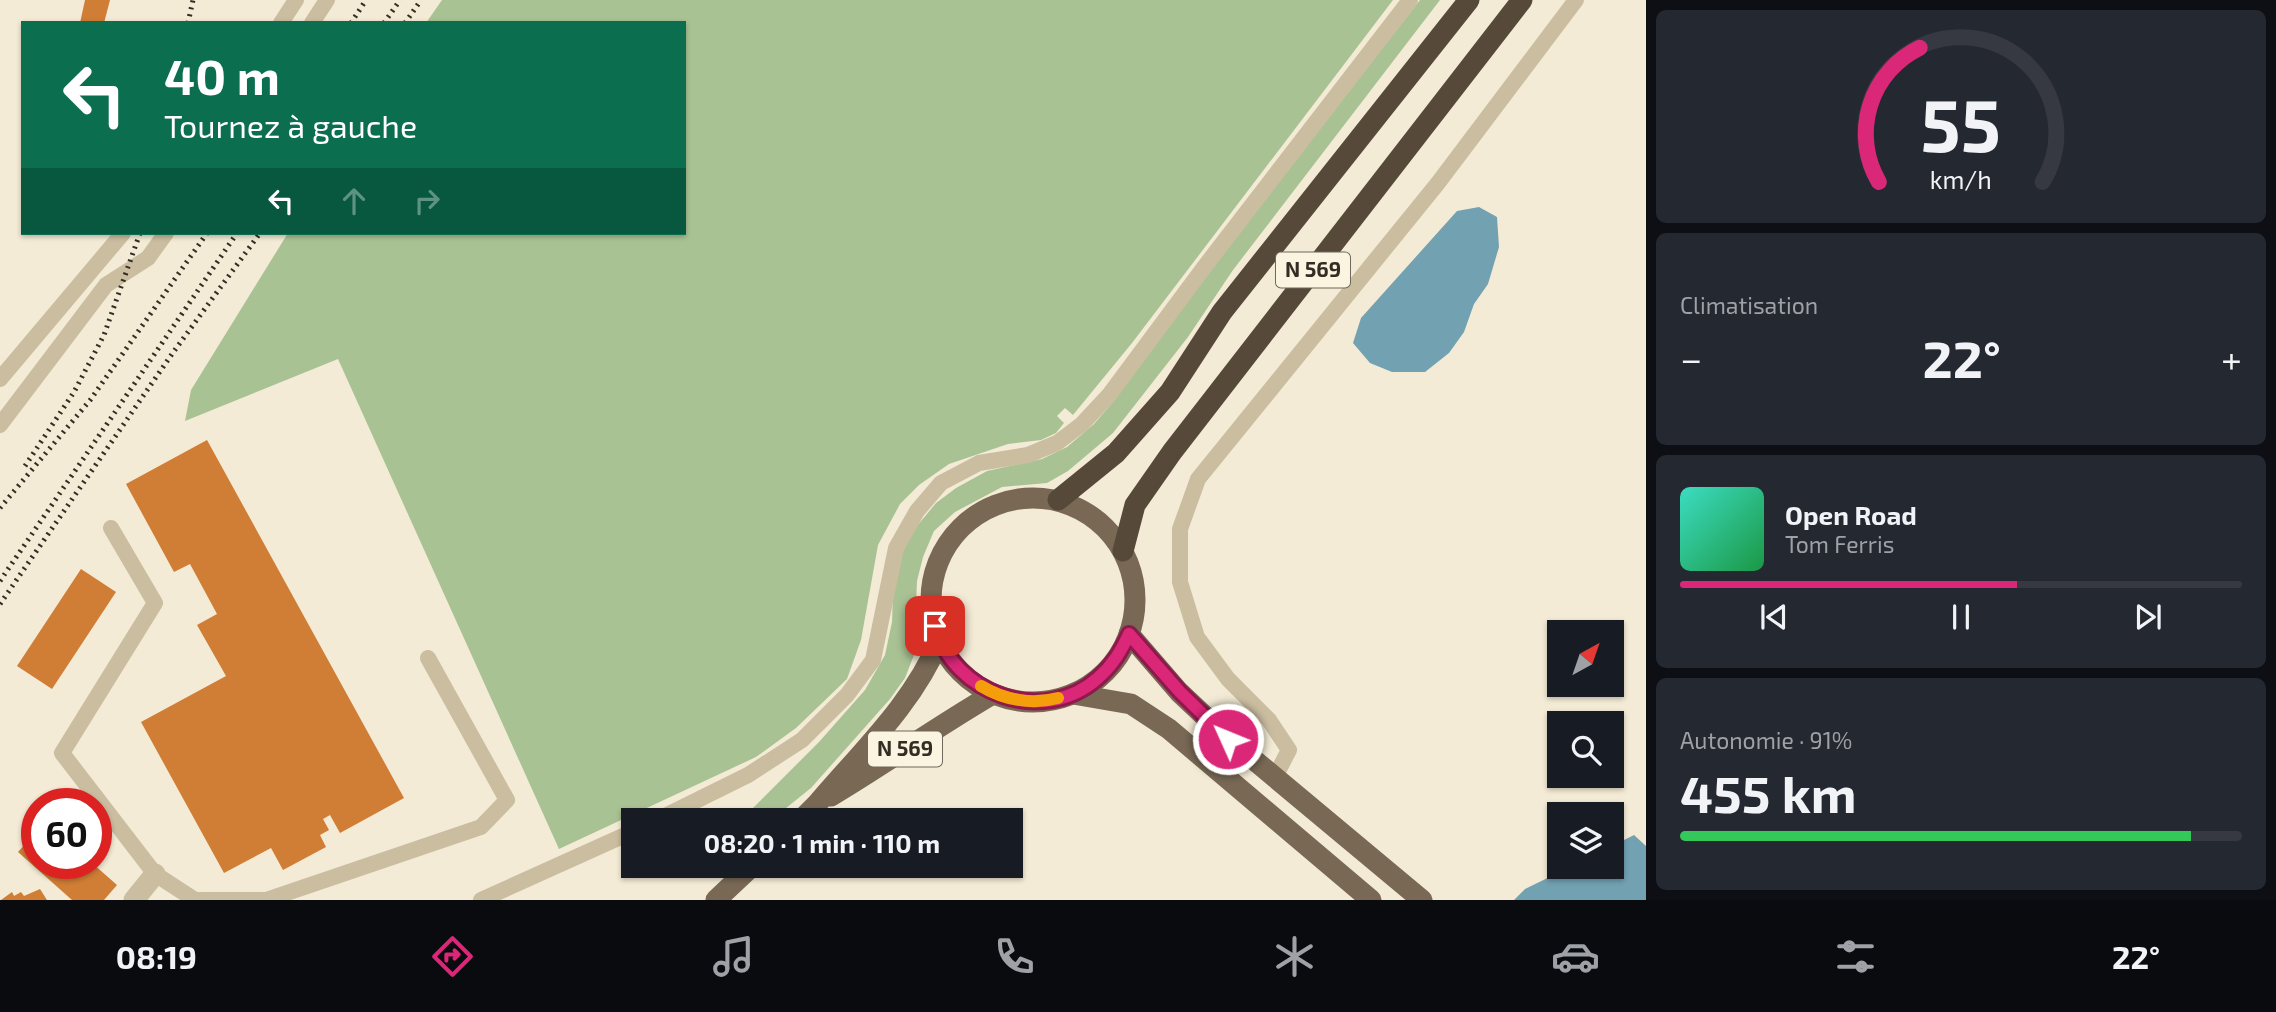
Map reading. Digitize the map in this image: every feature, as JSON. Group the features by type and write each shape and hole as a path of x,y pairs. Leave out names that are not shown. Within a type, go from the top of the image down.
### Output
{"highway":[{"name":"N 569","path":"1058,500 1116,453 1170,392 1222,312 1469,0"},
{"name":"N 569","path":"1123,551 1135,505 1172,452 1522,0"}],"main road":[{"path":"1025,498 1058,500 1084,511 1106,528 1123,551 1133,578 1135,606 1129,634 1116,659 1104,673 1073,694 1047,701 1019,701 993,694 971,681 953,663 939,641 931,610 933,577 945,547 966,522 993,505 1025,498"},
{"path":"1129,634 1180,692 1228,739 1422,900"},
{"name":"N 569","path":"813,808 914,690 939,641"},
{"name":"N 569","path":"817,804 993,694"},
{"path":"1073,694 1131,704 1169,729 1371,900"},
{"path":"716,900 739,878"}],"street":[{"path":"134,900 155,874"}],"lane":[{"path":"282,21 296,0"},
{"path":"313,21 327,0"},
{"path":"681,808 748,775 802,740 846,695 873,660 896,548 916,511 941,483 979,463 1028,455 1057,443 1082,424 1109,395 1410,0"},
{"path":"1275,777 1289,750 1269,720 1228,679 1196,637 1180,582 1180,529 1198,479 1422,204 1576,0"},
{"path":"0,379 121,235"},
{"path":"0,425 106,285 148,258 165,235"},
{"path":"111,527 155,603 62,753 155,874 195,900 266,900 481,827 507,800 428,658"},
{"path":"481,900 621,837"}],"green space":[{"path":"442,0 1393,0 1132,343 1073,415 1065,408 1057,416 1064,423 1056,433 1041,440 1008,444 949,464 919,485 900,504 878,545 861,640 847,679 796,728 756,757 647,808 621,808 621,820 559,849 338,359 185,421 191,390 287,235 686,235 686,21 427,21"},
{"path":"1420,0 1440,0 1233,270 1188,337 1113,433 1068,471 1047,483 1002,487 955,512 934,531 917,581 914,655 905,678 890,699 811,788 786,808 753,808 819,742 865,690 885,655 892,622 898,562 912,532 936,503 987,471 1042,459 1067,447 1094,424"}],"water":[{"path":"1479,207 1497,217 1499,247 1488,284 1474,304 1464,332 1449,353 1425,372 1392,372 1370,363 1353,343 1361,318 1457,211"},
{"path":"1634,835 1646,846 1646,900 1514,900 1525,889 1547,878 1624,879 1624,840"}],"building":[{"path":"85,0 110,0 105,21 80,21"},
{"path":"207,440 404,798 340,833 330,815 323,819 329,830 320,835 326,847 283,870 271,848 224,873 141,722 226,676 197,625 217,614 190,564 174,572 126,484"},
{"path":"81,569 116,592 52,689 17,666"},
{"path":"48,879 110,879 117,885 104,900 72,900"},
{"path":"40,889 47,900 1,900 12,892 14,896 21,892 24,896"}],"railway":[{"path":"188,21 193,0"},
{"path":"352,21 366,0"},
{"path":"385,21 400,0"},
{"path":"406,21 421,0"},
{"path":"25,466 74,392 104,335 139,235"},
{"path":"0,508 91,399 206,235"},
{"path":"0,581 236,235"},
{"path":"0,604 172,354 259,235"}],"slow traffic":[{"path":"981,686 993,694 1019,701 1047,701 1058,698"}],"route":[{"path":"935,626 939,641 953,663 971,681 993,694 1019,701 1047,701 1073,694 1097,679 1116,659 1129,634 1180,692 1228,739"}]}
